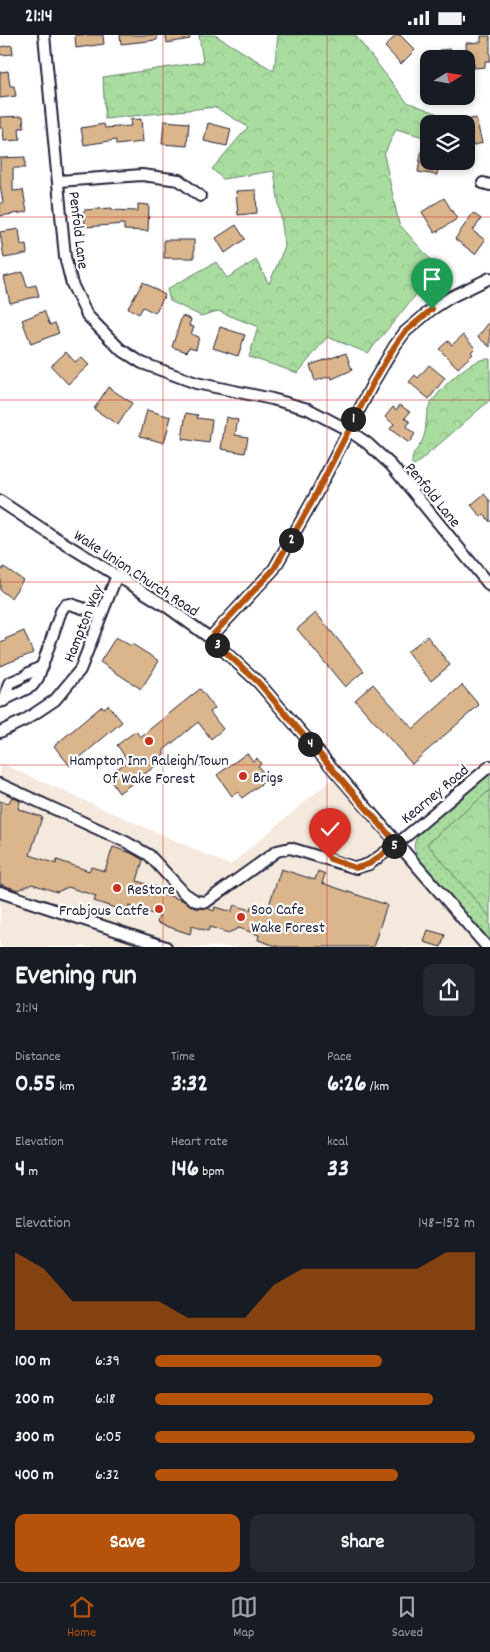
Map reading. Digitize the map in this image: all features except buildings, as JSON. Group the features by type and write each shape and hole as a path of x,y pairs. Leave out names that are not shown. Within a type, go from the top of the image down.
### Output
{"street":[{"name":"Penfold Lane","path":"44,35 65,257 72,284 87,315 120,349 142,363 196,383 272,399 308,409 348,430 367,443 391,465 488,579"},
{"path":"58,181 142,175 179,180 200,196"},
{"path":"210,638 274,569 313,500 374,381 405,332 432,309 451,297 490,278"},
{"name":"Wake Union Church Road","path":"0,501 166,606 210,638 258,682 487,947"},
{"name":"Hampton Way","path":"0,732 25,720 55,701 80,670 117,575"},
{"path":"2,702 32,686 43,666 61,611 65,605 70,604 101,614"},
{"path":"2,702 9,683 43,666"},
{"name":"Kearney Road","path":"0,784 126,842 149,855 184,893 196,901 206,903 277,851 290,848 356,868 369,864 397,844 490,765"},
{"path":"0,892 166,947"}],"shaded area":[{"path":"0,763 230,865 332,779 383,833 482,947 0,947"}],"green space":[{"path":"199,35 215,35 274,71 278,35 355,35 407,102 436,113 435,115 420,115 420,136 396,129 384,155 399,224 438,268 368,353 327,337 298,373 249,357 258,327 218,311 201,316 170,301 167,289 216,262 227,278 256,260 269,284 285,246 274,171 223,179 212,169 248,127 215,107 105,119 103,77 203,62"},
{"path":"490,359 490,400 412,468 414,453 425,433 428,409 436,396 450,381 472,364 479,360"},
{"path":"490,774 490,790 427,844 490,917 490,940 420,861 414,846 416,839 422,831"},
{"path":"490,790 490,917 427,844"}],"place":[{"name":"Hampton Inn Raleigh/Town Of Wake Forest","path":"149,741"},
{"name":"Brigs","path":"243,776"},
{"name":"ReStore","path":"117,888"},
{"name":"Frabjous Catfe","path":"159,909"},
{"name":"Soo Cafe Wake Forest","path":"241,917"}],"route":[{"path":"330,859 356,868 369,864 397,844 320,757 258,682 210,638 274,569 394,347 405,332 432,309"}]}
